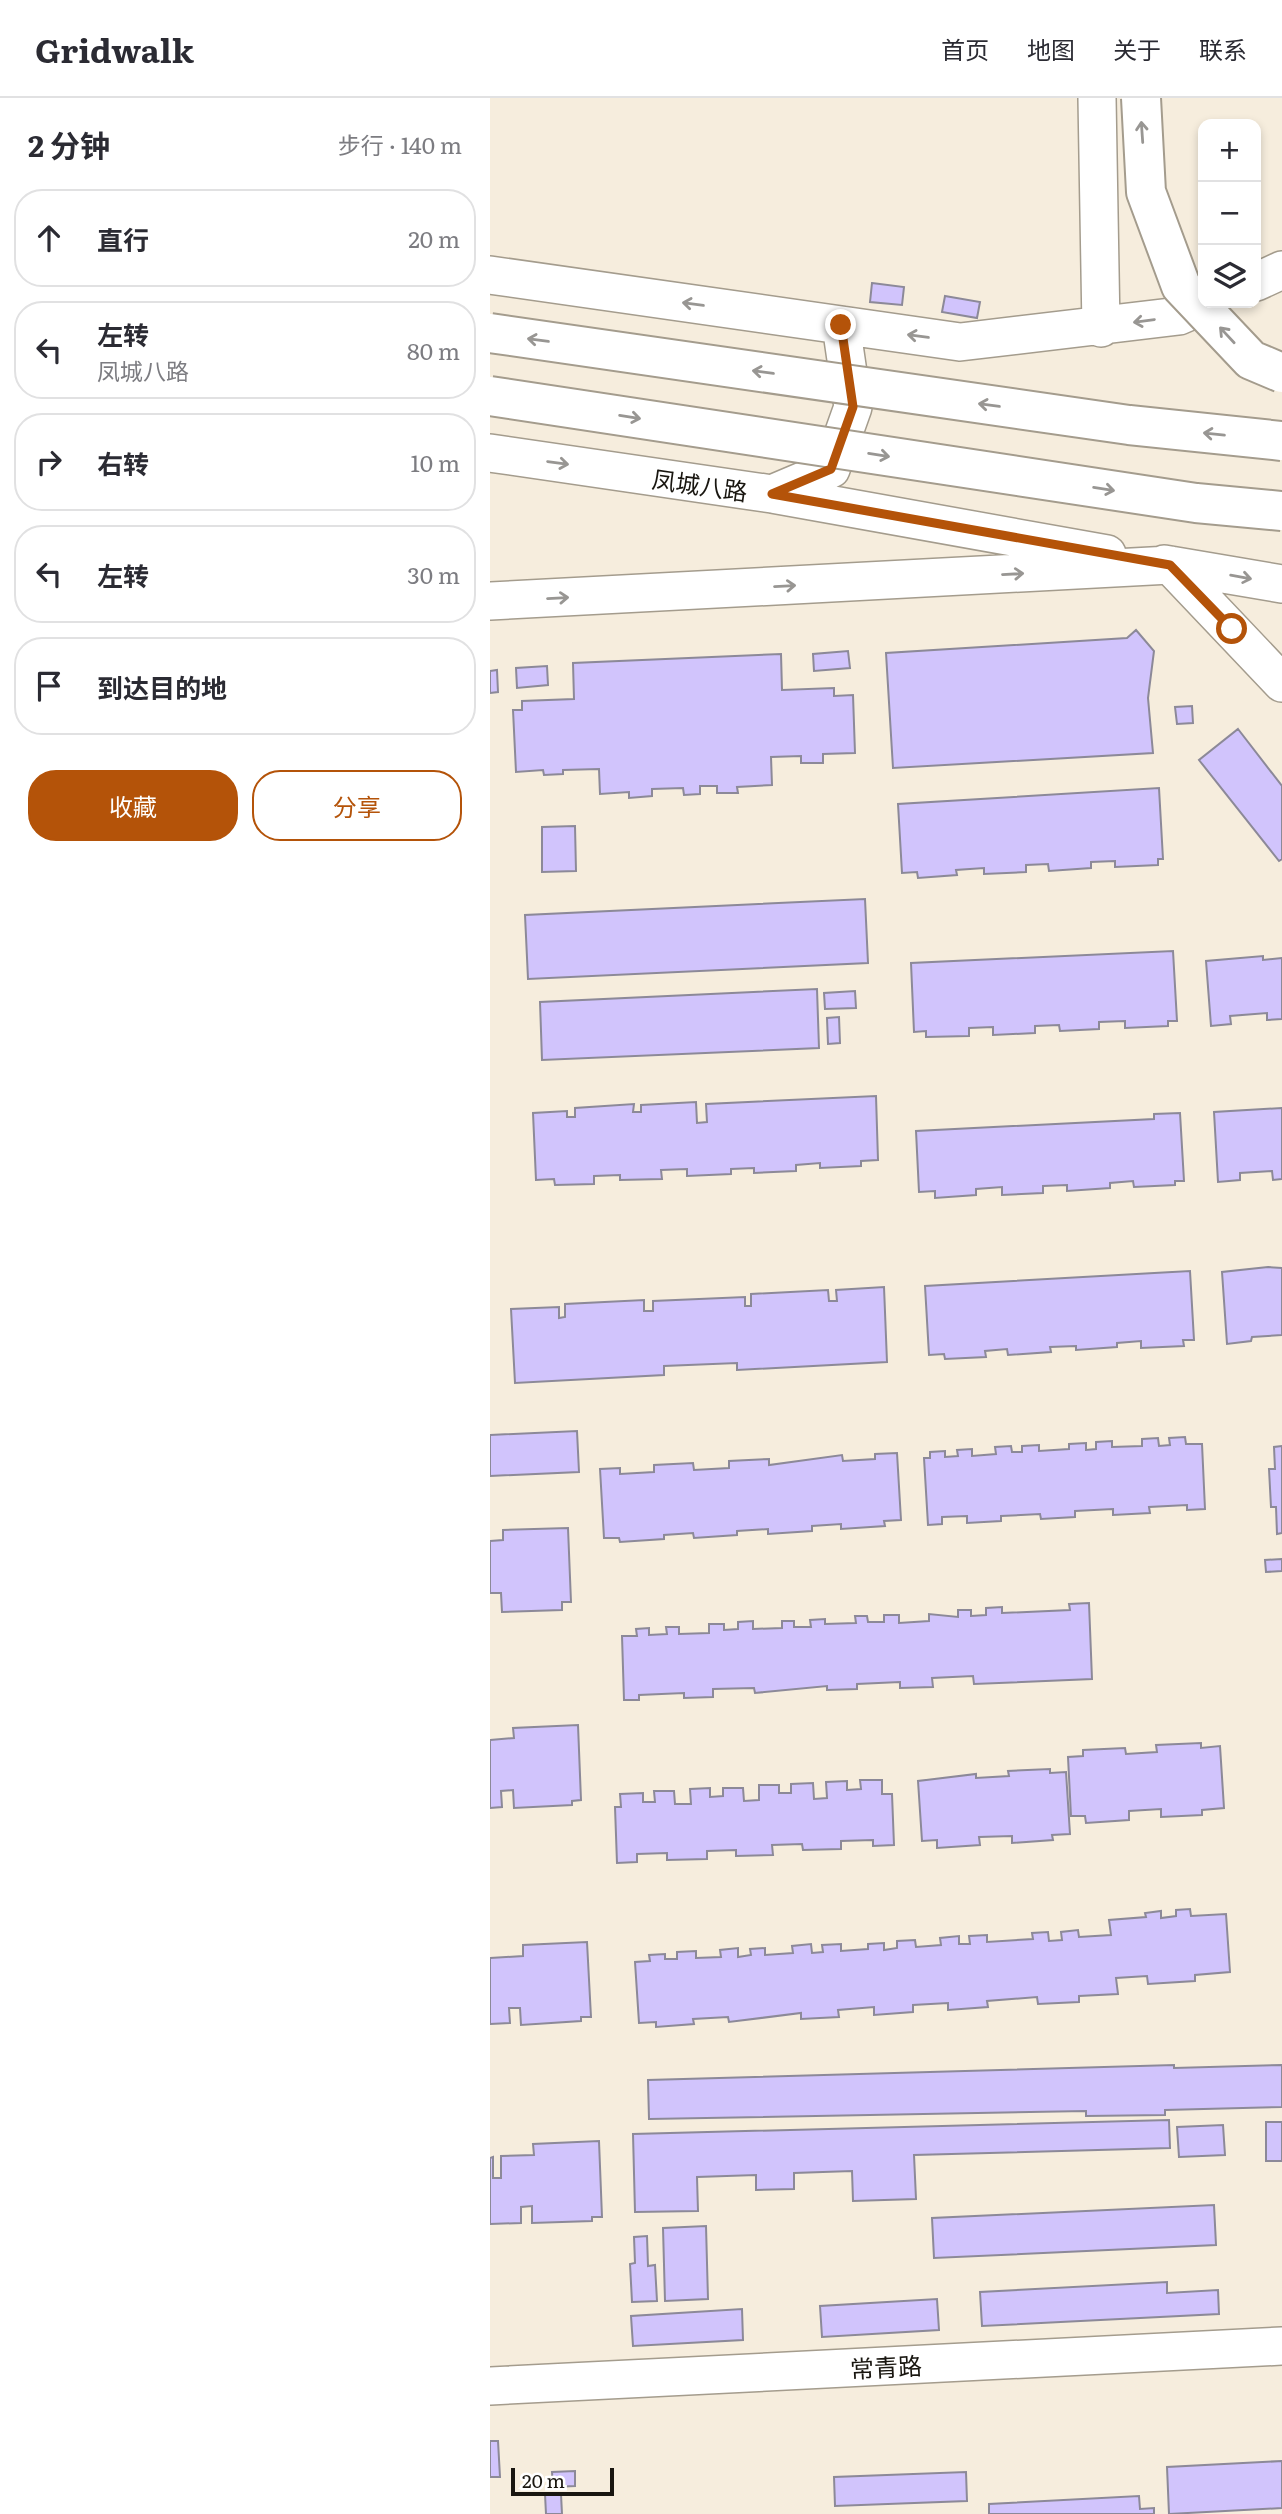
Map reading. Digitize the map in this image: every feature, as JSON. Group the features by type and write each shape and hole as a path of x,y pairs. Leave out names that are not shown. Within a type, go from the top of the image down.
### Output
{"main road":[{"path":"1141,98 1146,192 1181,286 1251,360 1282,373"},
{"path":"490,333 1129,425 1282,441"},
{"path":"490,396 1196,503 1282,511"}],"street":[{"path":"1097,98 1101,328"},
{"path":"1261,280 1282,270"},
{"path":"490,275 960,342 1101,328 1179,316 1198,308"},
{"path":"772,494 831,469 853,407 841,325"},
{"name":"凤城八路","path":"490,453 772,494 1282,584"},
{"path":"490,601 1170,565 1282,683"},
{"name":"常青路","path":"490,2386 1282,2346"}],"building":[{"path":"872,283 904,287 902,305 870,302"},
{"path":"945,296 980,302 977,318 942,312"},
{"path":"1136,630 1154,651 1148,698 1153,753 893,768 886,653 1127,638"},
{"path":"848,651 850,668 814,671 813,654"},
{"path":"781,654 782,690 834,688 834,696 853,695 855,753 823,754 823,763 801,763 801,756 771,757 772,785 737,787 738,793 717,793 717,786 700,786 700,794 684,795 683,788 652,789 652,796 629,798 629,792 600,794 599,769 563,770 563,774 544,775 543,770 516,772 513,710 522,710 522,701 574,699 573,663"},
{"path":"547,666 548,685 517,688 516,668"},
{"path":"497,670 498,692 490,693 490,671"},
{"path":"1192,706 1193,723 1177,724 1175,707"},
{"path":"1238,729 1282,786 1282,859 1279,861 1199,760"},
{"path":"1159,788 1163,859 1158,859 1158,865 1115,867 1115,861 1091,862 1091,868 1049,871 1048,864 1026,865 1026,872 984,874 984,868 956,870 957,875 918,878 917,872 902,873 898,804"},
{"path":"575,826 576,871 542,872 542,827"},
{"path":"865,899 868,963 528,979 525,915"},
{"path":"1173,951 1177,1021 1168,1021 1168,1026 1125,1028 1125,1021 1099,1022 1099,1029 1060,1031 1059,1025 1035,1026 1035,1033 993,1035 993,1027 969,1028 969,1036 926,1037 926,1031 914,1032 911,963"},
{"path":"1263,956 1263,960 1282,958 1282,1019 1267,1020 1267,1013 1230,1016 1231,1024 1211,1026 1206,961"},
{"path":"817,989 819,1048 542,1060 540,1002"},
{"path":"855,991 856,1008 825,1009 824,993"},
{"path":"839,1017 840,1043 828,1044 827,1018"},
{"path":"876,1096 878,1160 861,1161 861,1166 820,1168 820,1163 796,1165 796,1171 754,1173 754,1168 731,1169 731,1174 687,1176 687,1169 661,1170 662,1179 620,1180 620,1175 594,1176 594,1184 555,1185 554,1179 536,1180 533,1113 567,1111 567,1117 575,1117 575,1108 634,1104 633,1112 641,1112 641,1105 696,1102 697,1123 707,1122 706,1104"},
{"path":"1282,1108 1282,1179 1273,1180 1272,1171 1240,1173 1240,1180 1218,1182 1214,1112"},
{"path":"1180,1113 1184,1181 1175,1181 1175,1185 1134,1187 1133,1181 1110,1183 1110,1188 1067,1191 1067,1185 1043,1186 1043,1193 1002,1195 1002,1187 976,1189 976,1195 935,1198 935,1191 919,1192 916,1131 1154,1119 1154,1114"},
{"path":"1282,1268 1282,1335 1252,1337 1251,1341 1227,1344 1222,1272"},
{"path":"1190,1271 1194,1340 1183,1340 1184,1346 1141,1348 1141,1341 1117,1343 1117,1347 1076,1350 1076,1346 1050,1347 1051,1352 1008,1355 1007,1349 985,1351 986,1357 945,1359 944,1354 929,1355 925,1286"},
{"path":"884,1287 887,1362 737,1370 737,1363 664,1366 664,1375 515,1383 511,1309 559,1307 559,1318 565,1317 565,1304 644,1300 644,1311 653,1311 653,1301 745,1297 745,1306 751,1306 751,1294 828,1290 829,1301 837,1301 836,1290"},
{"path":"577,1431 579,1472 490,1476 490,1435"},
{"path":"1185,1437 1186,1444 1202,1444 1205,1509 1187,1510 1187,1505 1149,1507 1150,1513 1113,1515 1113,1509 1075,1511 1075,1517 1041,1519 1040,1514 1001,1516 1001,1521 967,1523 967,1516 942,1517 942,1524 928,1525 924,1458 930,1458 930,1452 945,1451 945,1457 958,1456 957,1450 972,1449 972,1456 996,1454 995,1447 1011,1446 1012,1452 1022,1452 1022,1446 1039,1445 1039,1451 1069,1449 1069,1444 1086,1443 1086,1450 1096,1449 1096,1442 1112,1441 1112,1447 1142,1446 1142,1439 1158,1438 1159,1446 1170,1445 1169,1438"},
{"path":"1282,1446 1282,1533 1277,1534 1276,1507 1271,1507 1269,1469 1275,1469 1274,1447"},
{"path":"897,1453 901,1520 884,1521 885,1526 841,1529 841,1524 812,1526 812,1531 768,1534 768,1529 737,1531 737,1535 694,1538 693,1533 664,1535 664,1539 620,1542 619,1538 604,1538 600,1469 620,1468 620,1474 654,1472 654,1465 693,1463 694,1470 729,1468 729,1461 769,1459 769,1465 842,1455 843,1461 875,1459 875,1454"},
{"path":"568,1528 571,1602 562,1602 562,1610 502,1612 501,1593 490,1593 490,1541 503,1540 503,1530"},
{"path":"1282,1559 1282,1571 1266,1572 1265,1560"},
{"path":"1089,1603 1092,1679 974,1684 973,1676 932,1678 933,1687 900,1688 900,1682 857,1684 857,1689 827,1690 827,1686 755,1693 754,1688 713,1689 713,1697 684,1698 684,1693 639,1695 639,1700 624,1700 622,1636 637,1636 636,1629 649,1628 649,1635 667,1634 666,1627 679,1627 679,1634 709,1633 709,1624 724,1624 724,1630 738,1629 738,1622 753,1621 753,1629 782,1628 782,1621 794,1621 794,1627 811,1627 810,1620 825,1619 825,1624 856,1623 855,1616 867,1616 868,1622 884,1622 884,1615 899,1615 899,1623 929,1621 929,1614 958,1617 958,1610 971,1610 971,1616 986,1615 986,1608 1002,1607 1002,1613 1070,1610 1069,1604"},
{"path":"578,1725 581,1800 572,1801 572,1805 514,1808 513,1790 501,1791 502,1807 490,1808 490,1740 514,1738 513,1728"},
{"path":"1201,1743 1201,1748 1220,1746 1224,1808 1202,1810 1202,1815 1161,1817 1161,1809 1129,1811 1129,1820 1086,1823 1085,1816 1071,1816 1068,1757 1083,1756 1083,1750 1125,1748 1126,1754 1157,1752 1156,1745"},
{"path":"1050,1769 1050,1773 1066,1772 1070,1834 1052,1835 1053,1840 1012,1843 1012,1836 979,1837 980,1845 937,1848 937,1840 922,1841 918,1781 976,1774 976,1778 1009,1776 1008,1771"},
{"path":"860,1780 882,1780 882,1794 892,1794 894,1845 873,1846 873,1840 841,1841 841,1849 803,1850 802,1844 772,1845 773,1855 736,1856 736,1850 707,1851 707,1859 667,1860 667,1853 637,1854 637,1862 617,1863 615,1807 621,1807 620,1794 643,1793 643,1802 655,1802 654,1791 674,1791 675,1804 691,1804 690,1789 710,1788 710,1797 723,1796 723,1788 743,1788 744,1801 759,1800 759,1785 779,1785 779,1793 791,1793 791,1784 813,1783 814,1799 827,1798 826,1782 847,1781 847,1790 861,1789"},
{"path":"1190,1909 1191,1916 1226,1914 1230,1972 1195,1975 1195,1981 1148,1984 1147,1976 1116,1978 1118,1994 1079,1996 1079,2002 1038,2004 1037,1997 987,2001 988,2007 948,2010 948,2003 913,2005 913,2012 874,2015 874,2007 838,2010 839,2017 801,2019 801,2013 729,2022 728,2017 693,2019 694,2024 656,2027 656,2022 639,2023 635,1962 650,1961 649,1955 665,1954 665,1959 677,1959 677,1952 696,1951 696,1958 721,1957 720,1950 738,1948 738,1957 751,1955 750,1949 765,1948 765,1955 793,1953 792,1946 811,1944 812,1953 823,1952 822,1945 841,1944 841,1951 868,1949 868,1944 884,1943 884,1950 897,1948 897,1941 915,1940 916,1947 941,1945 940,1938 959,1936 959,1944 970,1944 969,1936 987,1935 987,1942 1033,1939 1032,1933 1048,1932 1049,1941 1062,1940 1061,1932 1078,1930 1079,1937 1111,1935 1109,1920 1146,1917 1145,1913 1161,1911 1161,1918 1176,1916 1176,1910"},
{"path":"587,1942 591,2017 581,2017 581,2021 521,2025 520,2008 509,2008 510,2023 490,2024 490,1958 523,1956 523,1945"},
{"path":"1174,2065 1174,2068 1282,2065 1282,2107 1165,2110 1165,2115 1086,2116 1086,2111 649,2119 648,2080"},
{"path":"1169,2120 1170,2148 914,2155 916,2199 853,2201 852,2171 794,2173 794,2189 756,2190 756,2175 697,2177 698,2211 635,2212 633,2134"},
{"path":"1266,2122 1282,2122 1282,2161 1266,2161"},
{"path":"1223,2125 1225,2155 1179,2157 1177,2127"},
{"path":"599,2141 602,2217 592,2217 592,2221 532,2223 532,2206 521,2207 521,2223 490,2224 490,2158 493,2157 493,2178 501,2178 501,2156 534,2155 533,2144"},
{"path":"1214,2205 1216,2245 934,2258 932,2218"},
{"path":"706,2226 708,2299 665,2301 663,2228"},
{"path":"647,2236 648,2266 655,2265 657,2301 632,2302 630,2264 635,2263 634,2237"},
{"path":"1167,2282 1167,2293 1218,2290 1219,2314 982,2326 980,2292"},
{"path":"937,2299 939,2330 822,2337 820,2306"},
{"path":"742,2309 743,2340 633,2346 631,2316"},
{"path":"490,2441 498,2441 500,2477 490,2477"},
{"path":"1282,2461 1282,2508 1169,2514 1167,2467"},
{"path":"575,2471 575,2486 553,2487 552,2472"},
{"path":"966,2472 967,2501 835,2506 834,2477"},
{"path":"545,2494 561,2494 562,2514 546,2514"},
{"path":"1139,2496 1140,2509 1154,2508 1154,2514 989,2514 989,2504"}],"route":[{"path":"841,325 853,407 831,469 772,494 1170,565 1232,629"}]}
